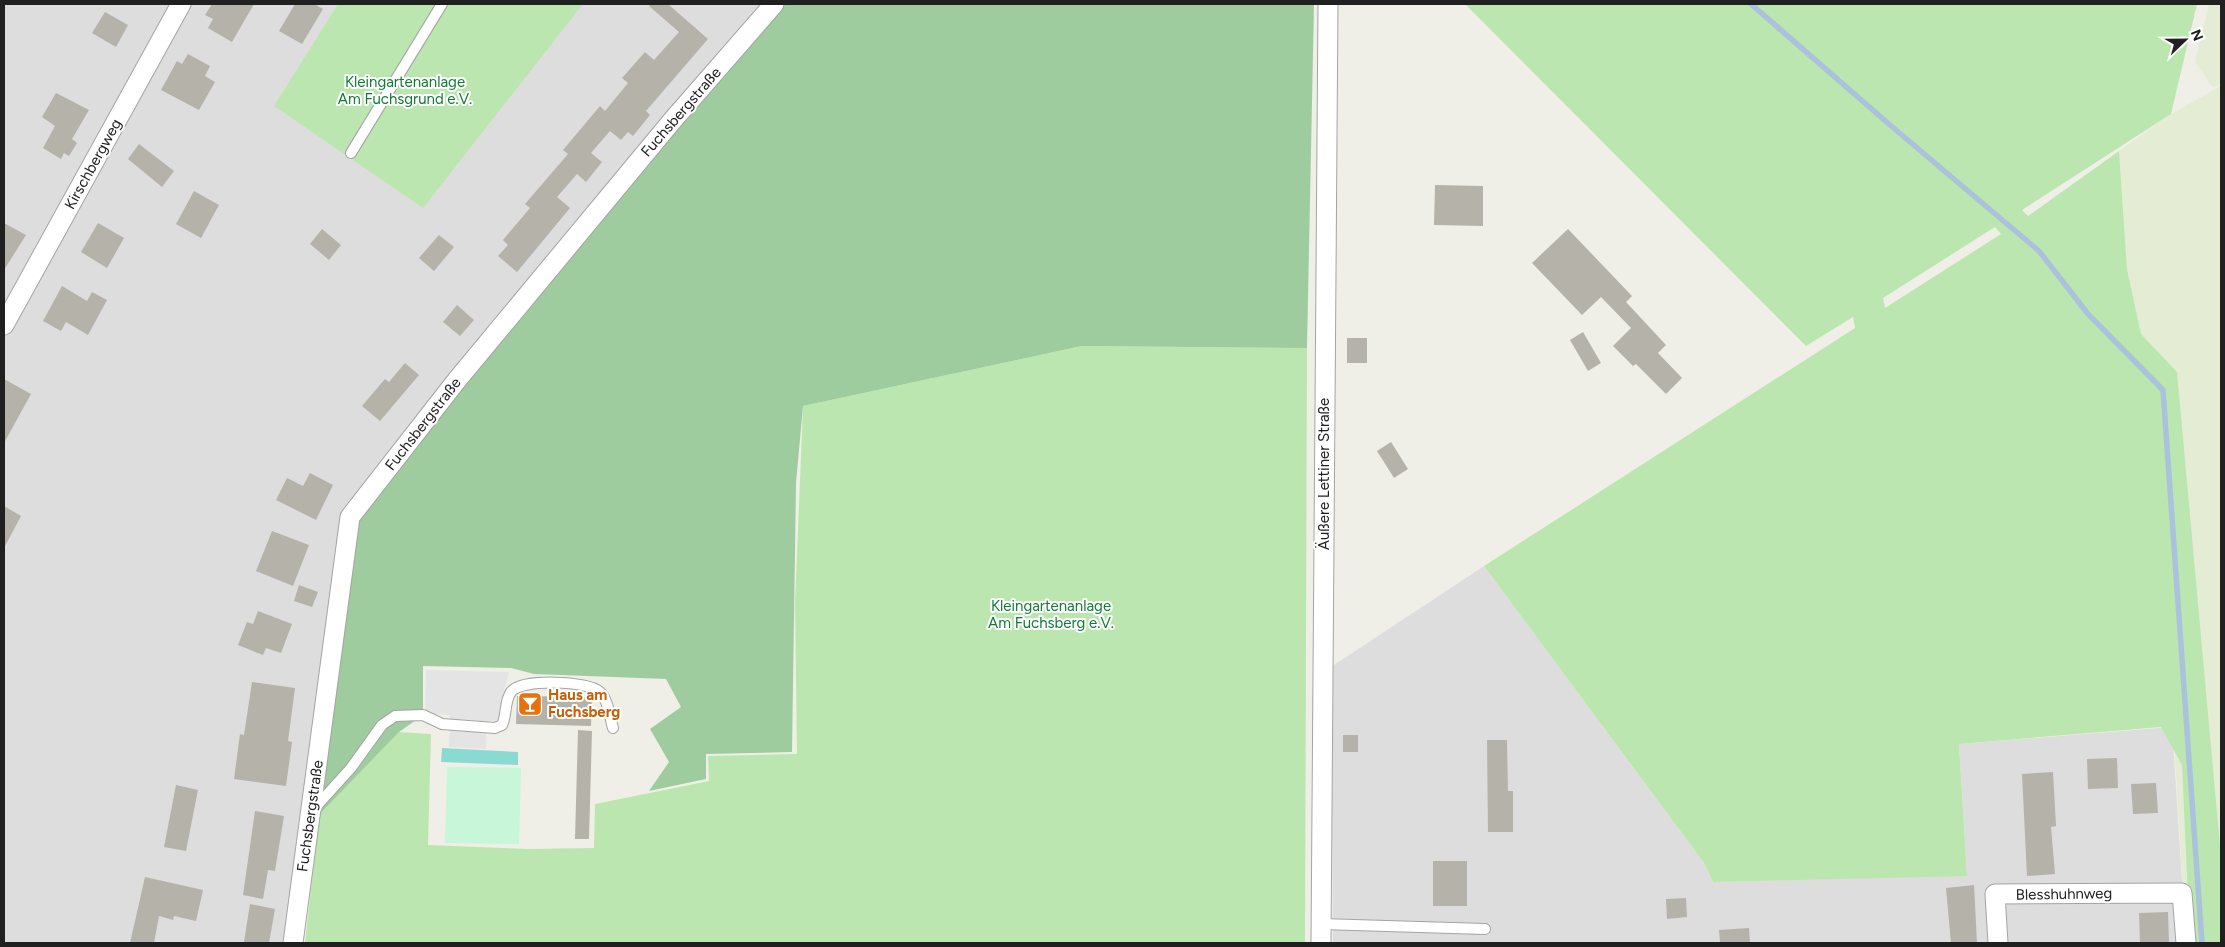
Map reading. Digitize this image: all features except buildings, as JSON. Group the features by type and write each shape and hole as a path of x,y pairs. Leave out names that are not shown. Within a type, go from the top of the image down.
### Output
{"street":[{"name":"Kirschbergweg","path":"4,324 181,4"},
{"name":"Fuchsbergstraße","path":"293,943 350,517 457,380 672,121 774,4"},
{"name":"Äußere Lettiner Straße","path":"1321,943 1328,4"},
{"name":"Blesshuhnweg","path":"1998,943 1995,894 2182,892 2186,943"}],"lane":[{"path":"352,153 442,4"},
{"path":"310,812 351,768 382,725 395,716 423,716 442,724 495,728 502,725 506,705 512,691 520,685 534,683 592,685 602,693 613,728"},
{"path":"1320,924 1484,929"}],"shaded area":[{"path":"4,4 774,4 350,517 293,943 4,943"},
{"path":"1484,566 1704,863 1713,882 1967,875 1959,744 2172,727 2186,943 1333,943 1331,667"},
{"path":"426,670 509,672 497,721 487,721 486,749 449,747 450,715 425,714"},
{"path":"442,748 518,752 518,765 441,762"}],"green space":[{"name":"Kleingartenanlage Am Fuchsgrund e.V.","path":"338,4 583,4 423,208 274,106"},
{"path":"774,4 1314,4 1307,348 1082,346 803,406 796,483 792,752 706,754 706,779 649,791 669,762 650,729 681,707 666,679 534,674 511,668 423,666 423,715 399,732 319,815 350,517"},
{"path":"1465,4 2197,4 2171,114 2022,210 2028,216 2119,151 2127,269 2141,334 2177,372 2221,857 2221,943 2190,943 2182,765 2161,727 1959,744 1967,876 1713,882 1704,863 1484,566 1855,328 1853,317 1806,346","holes":["1995,227 2001,234 1885,308 1883,298"]},
{"path":"2209,4 2221,4 2221,83 2213,88 2195,62"},
{"path":"2221,86 2221,943 2186,943 2153,390 2127,269 2119,151 2171,114"},
{"name":"Kleingartenanlage Am Fuchsberg e.V.","path":"1082,346 1307,348 1305,943 305,943 319,815 399,732 431,734 428,845 528,849 594,848 595,804 709,781 708,756 797,754 795,604 803,406"},
{"path":"447,767 521,768 519,844 445,843"}],"waterway":[{"path":"1751,4 2039,251 2088,314 2163,390 2202,943"}],"place":[{"name":"Haus am Fuchsberg","path":"530,704"}]}
